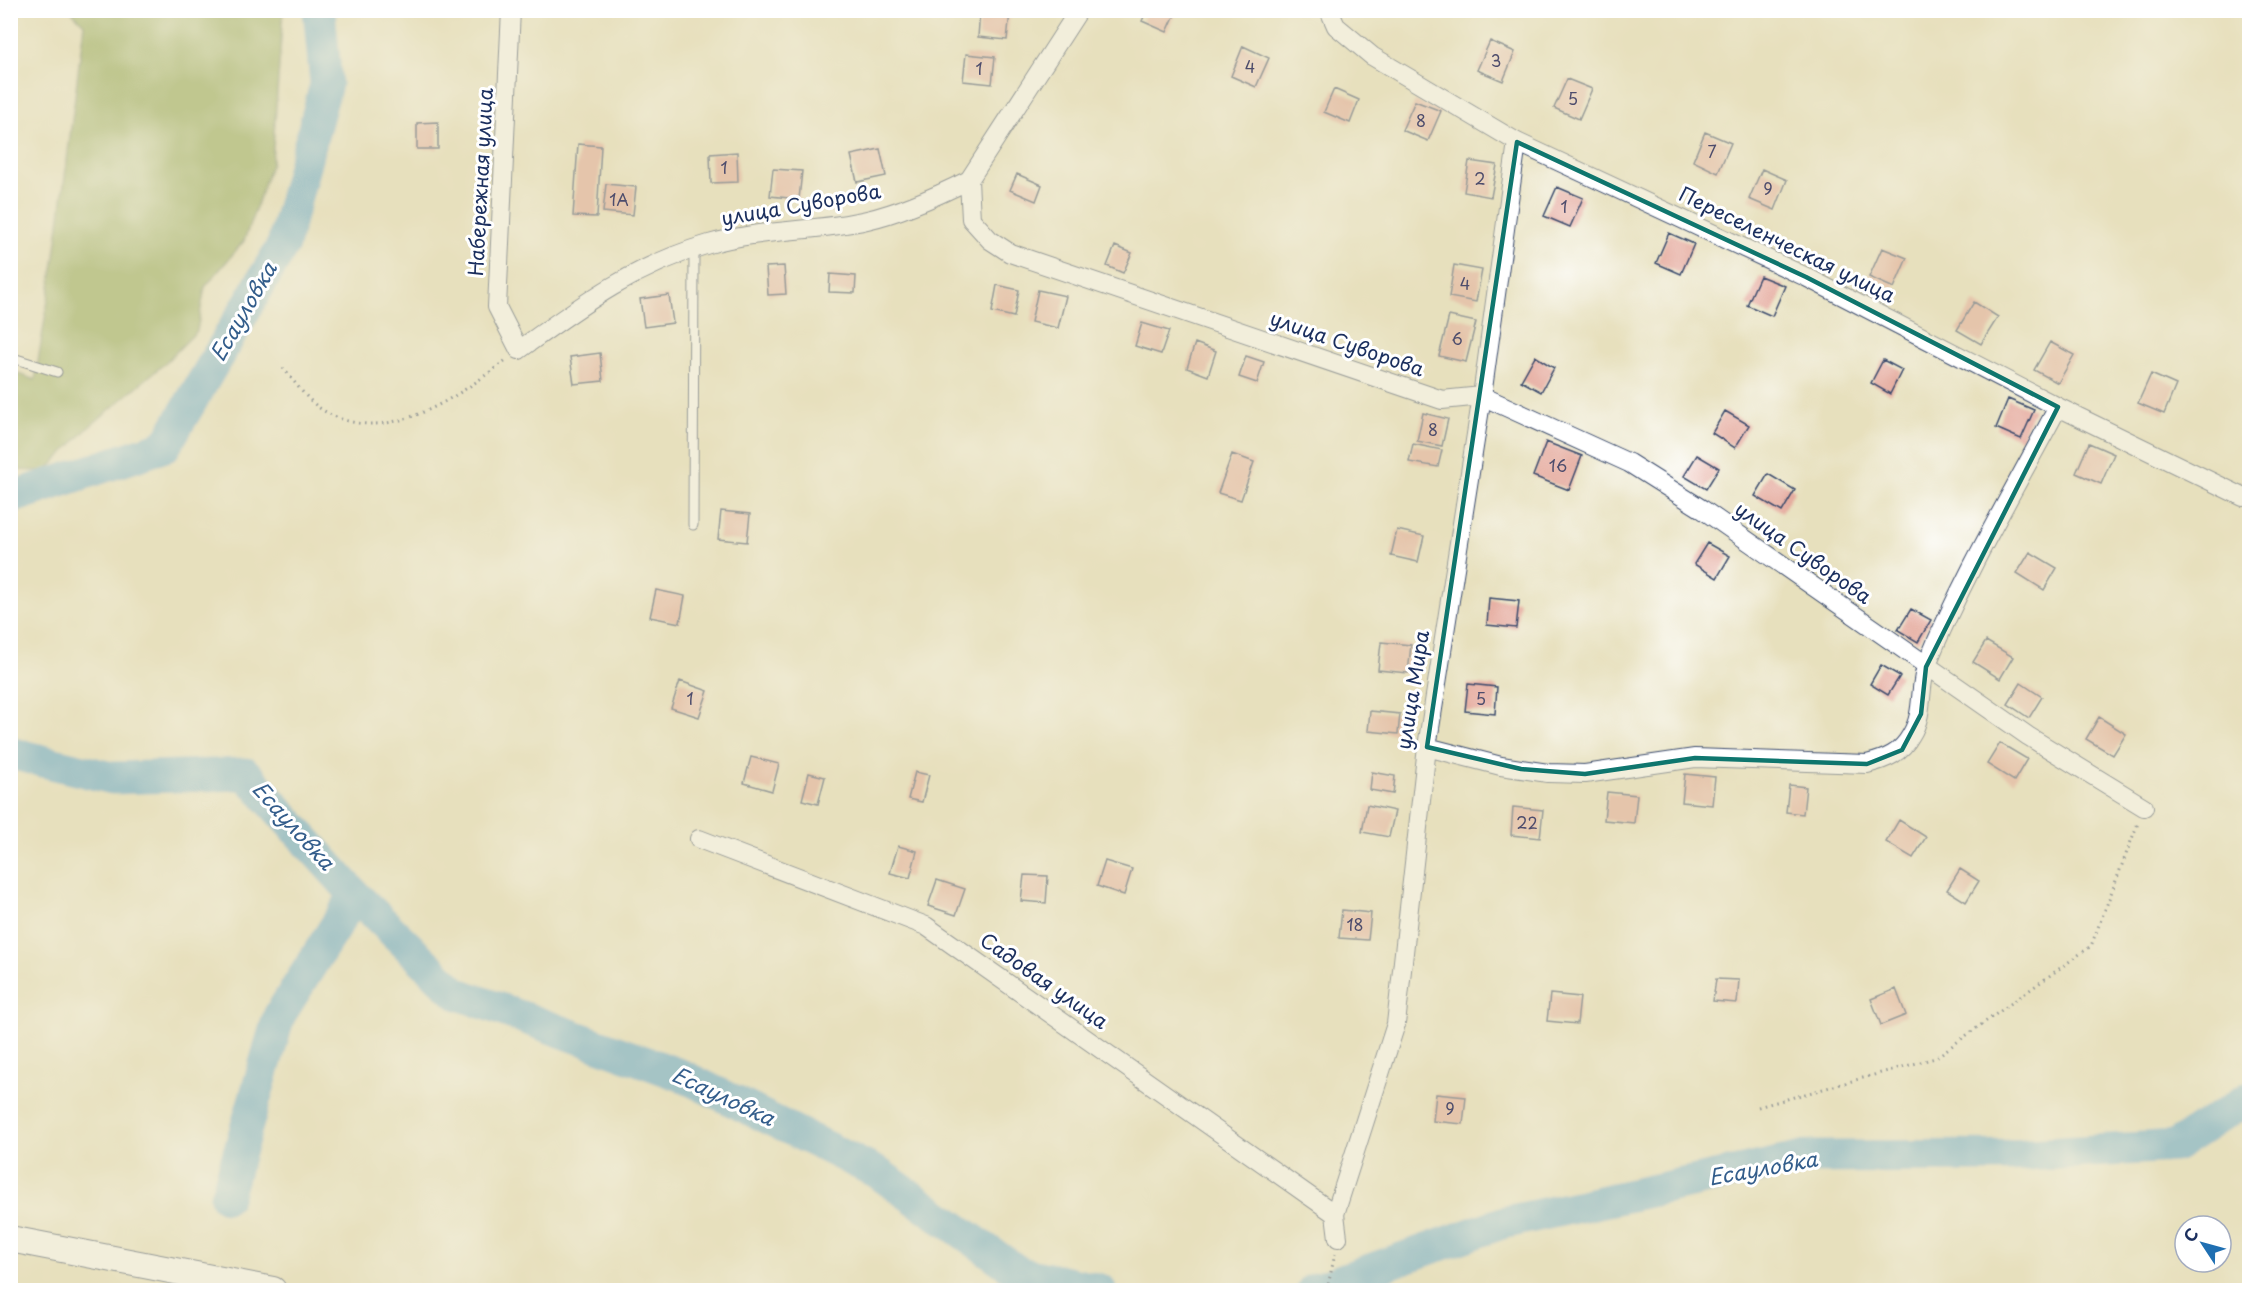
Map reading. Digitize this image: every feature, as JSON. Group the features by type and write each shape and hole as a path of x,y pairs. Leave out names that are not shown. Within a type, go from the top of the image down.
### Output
{"street":[{"name":"Набережная улица","path":"511,10 497,307 519,350"},
{"path":"969,180 1079,10"},
{"name":"Переселенческая улица","path":"1329,10 1336,26 1372,56 1516,142 1806,277 2058,407 2243,497"},
{"name":"улица Мира","path":"1338,1238 1335,1214 1396,1024 1427,747 1482,396 1516,142"},
{"name":"улица Суворова","path":"519,350 606,288 668,257 726,240 867,220 938,196 969,180 971,219 990,240 1010,253 1442,399 1482,396 1644,472 1702,509 2028,736 2144,807"},
{"path":"1427,747 1501,766 1548,773 1585,774 1695,758 1867,764 1885,759 1902,750 1912,735 1921,714 1926,667 1968,577 2058,407"},
{"name":"Садовая улица","path":"699,839 926,926 1335,1214"},
{"path":"10,1239 273,1290"}],"lane":[{"path":"693,525 694,249"},
{"path":"10,357 57,372"}],"path":[{"path":"283,368 319,408 350,423 374,425 407,419 464,393 519,350"},
{"path":"1758,1107 1935,1058 2091,946 2144,807"},
{"path":"1328,1290 1338,1238"}],"highlighted area":[{"path":"1517,142 1806,277 2058,407 1926,667 1921,714 1902,750 1867,764 1695,758 1585,774 1521,769 1427,747"}],"green space":[{"path":"71,11 283,11 272,162 244,241 205,287 197,331 164,364 88,428 46,471 11,470 11,371 35,380 55,256 84,24"}],"building":[{"path":"980,10 1010,12 1007,40 978,37"},
{"path":"1147,10 1177,10 1167,32 1142,21"},
{"path":"1490,41 1515,52 1503,81 1477,70"},
{"path":"1243,46 1269,58 1256,87 1231,76"},
{"path":"966,54 995,57 992,84 963,81"},
{"path":"1567,79 1592,89 1579,119 1554,108"},
{"path":"1334,89 1359,100 1350,123 1324,112"},
{"path":"1415,101 1441,111 1428,141 1402,130"},
{"path":"438,122 438,149 417,149 417,123"},
{"path":"1705,132 1731,143 1718,173 1693,161"},
{"path":"578,144 601,146 597,217 573,216"},
{"path":"880,149 886,176 857,182 851,155"},
{"path":"737,152 738,182 711,183 710,154"},
{"path":"1469,161 1497,165 1491,197 1464,192"},
{"path":"773,169 802,171 799,199 770,196"},
{"path":"1762,169 1787,180 1775,210 1749,199"},
{"path":"1017,174 1042,185 1036,201 1010,190"},
{"path":"606,184 636,187 633,215 603,212"},
{"path":"1557,187 1583,198 1570,227 1544,216"},
{"path":"1669,233 1694,244 1681,274 1656,263"},
{"path":"1115,246 1132,253 1123,273 1107,266"},
{"path":"1882,248 1907,258 1894,288 1869,277"},
{"path":"1454,265 1482,270 1476,302 1449,297"},
{"path":"784,266 786,294 768,295 766,267"},
{"path":"830,274 856,276 855,293 829,292"},
{"path":"1760,276 1785,286 1772,316 1747,305"},
{"path":"997,285 1019,290 1014,317 992,312"},
{"path":"1038,290 1066,296 1058,328 1031,322"},
{"path":"669,295 673,323 644,327 640,299"},
{"path":"1974,302 1998,317 1981,344 1957,330"},
{"path":"1449,316 1476,322 1466,362 1439,356"},
{"path":"1142,323 1169,331 1161,354 1135,346"},
{"path":"2050,342 2074,355 2058,383 2034,370"},
{"path":"1195,343 1216,351 1208,376 1187,368"},
{"path":"600,353 603,381 574,384 570,357"},
{"path":"1246,356 1264,362 1257,383 1239,377"},
{"path":"1535,356 1554,368 1541,392 1521,381"},
{"path":"1883,360 1902,370 1890,394 1871,383"},
{"path":"2151,374 2176,385 2164,414 2138,403"},
{"path":"2008,399 2034,410 2021,439 1996,428"},
{"path":"1725,411 1749,425 1735,448 1712,433"},
{"path":"1423,413 1448,419 1442,446 1417,441"},
{"path":"1546,442 1582,456 1569,490 1533,476"},
{"path":"2089,443 2114,454 2101,484 2076,473"},
{"path":"1413,444 1442,450 1438,467 1409,462"},
{"path":"1232,454 1254,462 1241,500 1218,493"},
{"path":"1697,455 1719,468 1706,489 1684,476"},
{"path":"1768,474 1795,490 1782,512 1755,496"},
{"path":"721,511 750,514 747,542 718,539"},
{"path":"1397,530 1424,536 1418,562 1391,556"},
{"path":"1707,543 1730,556 1717,578 1694,564"},
{"path":"2030,552 2057,568 2044,590 2017,573"},
{"path":"656,590 685,596 680,623 650,617"},
{"path":"1489,598 1519,601 1516,628 1487,625"},
{"path":"1911,609 1931,620 1918,642 1898,630"},
{"path":"1986,641 2013,657 2000,679 1973,662"},
{"path":"1381,642 1411,645 1408,673 1378,670"},
{"path":"1881,665 1900,676 1888,695 1870,684"},
{"path":"680,681 708,691 699,717 671,708"},
{"path":"2021,683 2042,697 2029,718 2008,704"},
{"path":"1468,684 1497,687 1495,714 1465,711"},
{"path":"1370,711 1400,714 1398,734 1368,731"},
{"path":"2099,717 2126,734 2113,755 2086,739"},
{"path":"2000,743 2027,759 2014,781 1987,764"},
{"path":"751,757 779,764 772,791 744,783"},
{"path":"915,772 929,775 922,802 908,799"},
{"path":"1372,772 1395,776 1393,794 1370,790"},
{"path":"809,773 825,777 818,804 802,800"},
{"path":"1685,774 1715,777 1712,805 1682,802"},
{"path":"1789,785 1806,787 1803,814 1786,812"},
{"path":"1607,792 1637,795 1634,823 1604,820"},
{"path":"1367,805 1395,811 1389,837 1362,832"},
{"path":"1513,807 1543,810 1540,838 1511,835"},
{"path":"1899,820 1926,837 1913,858 1886,842"},
{"path":"898,846 917,851 910,878 890,873"},
{"path":"1105,861 1132,869 1124,895 1097,886"},
{"path":"1960,869 1979,881 1966,902 1947,890"},
{"path":"1024,875 1048,876 1046,903 1021,901"},
{"path":"937,880 965,889 956,915 928,906"},
{"path":"1342,910 1371,913 1368,940 1339,938"},
{"path":"1716,979 1739,980 1737,1003 1713,1001"},
{"path":"1896,989 1906,1015 1881,1025 1871,999"},
{"path":"1550,994 1580,997 1577,1024 1547,1021"},
{"path":"1436,1094 1466,1097 1463,1124 1433,1121"}],"waterway":[{"name":"Есауловка","path":"10,498 165,446 283,245 326,84 319,10"},
{"name":"Есауловка","path":"10,753 112,778 246,774 355,895 456,993 683,1076 878,1173 1020,1273 1100,1290"},
{"name":"Есауловка","path":"226,1197 279,1016 355,895"},
{"name":"Есауловка","path":"1313,1290 1502,1223 1807,1157 2010,1156 2175,1146 2250,1097"}]}
